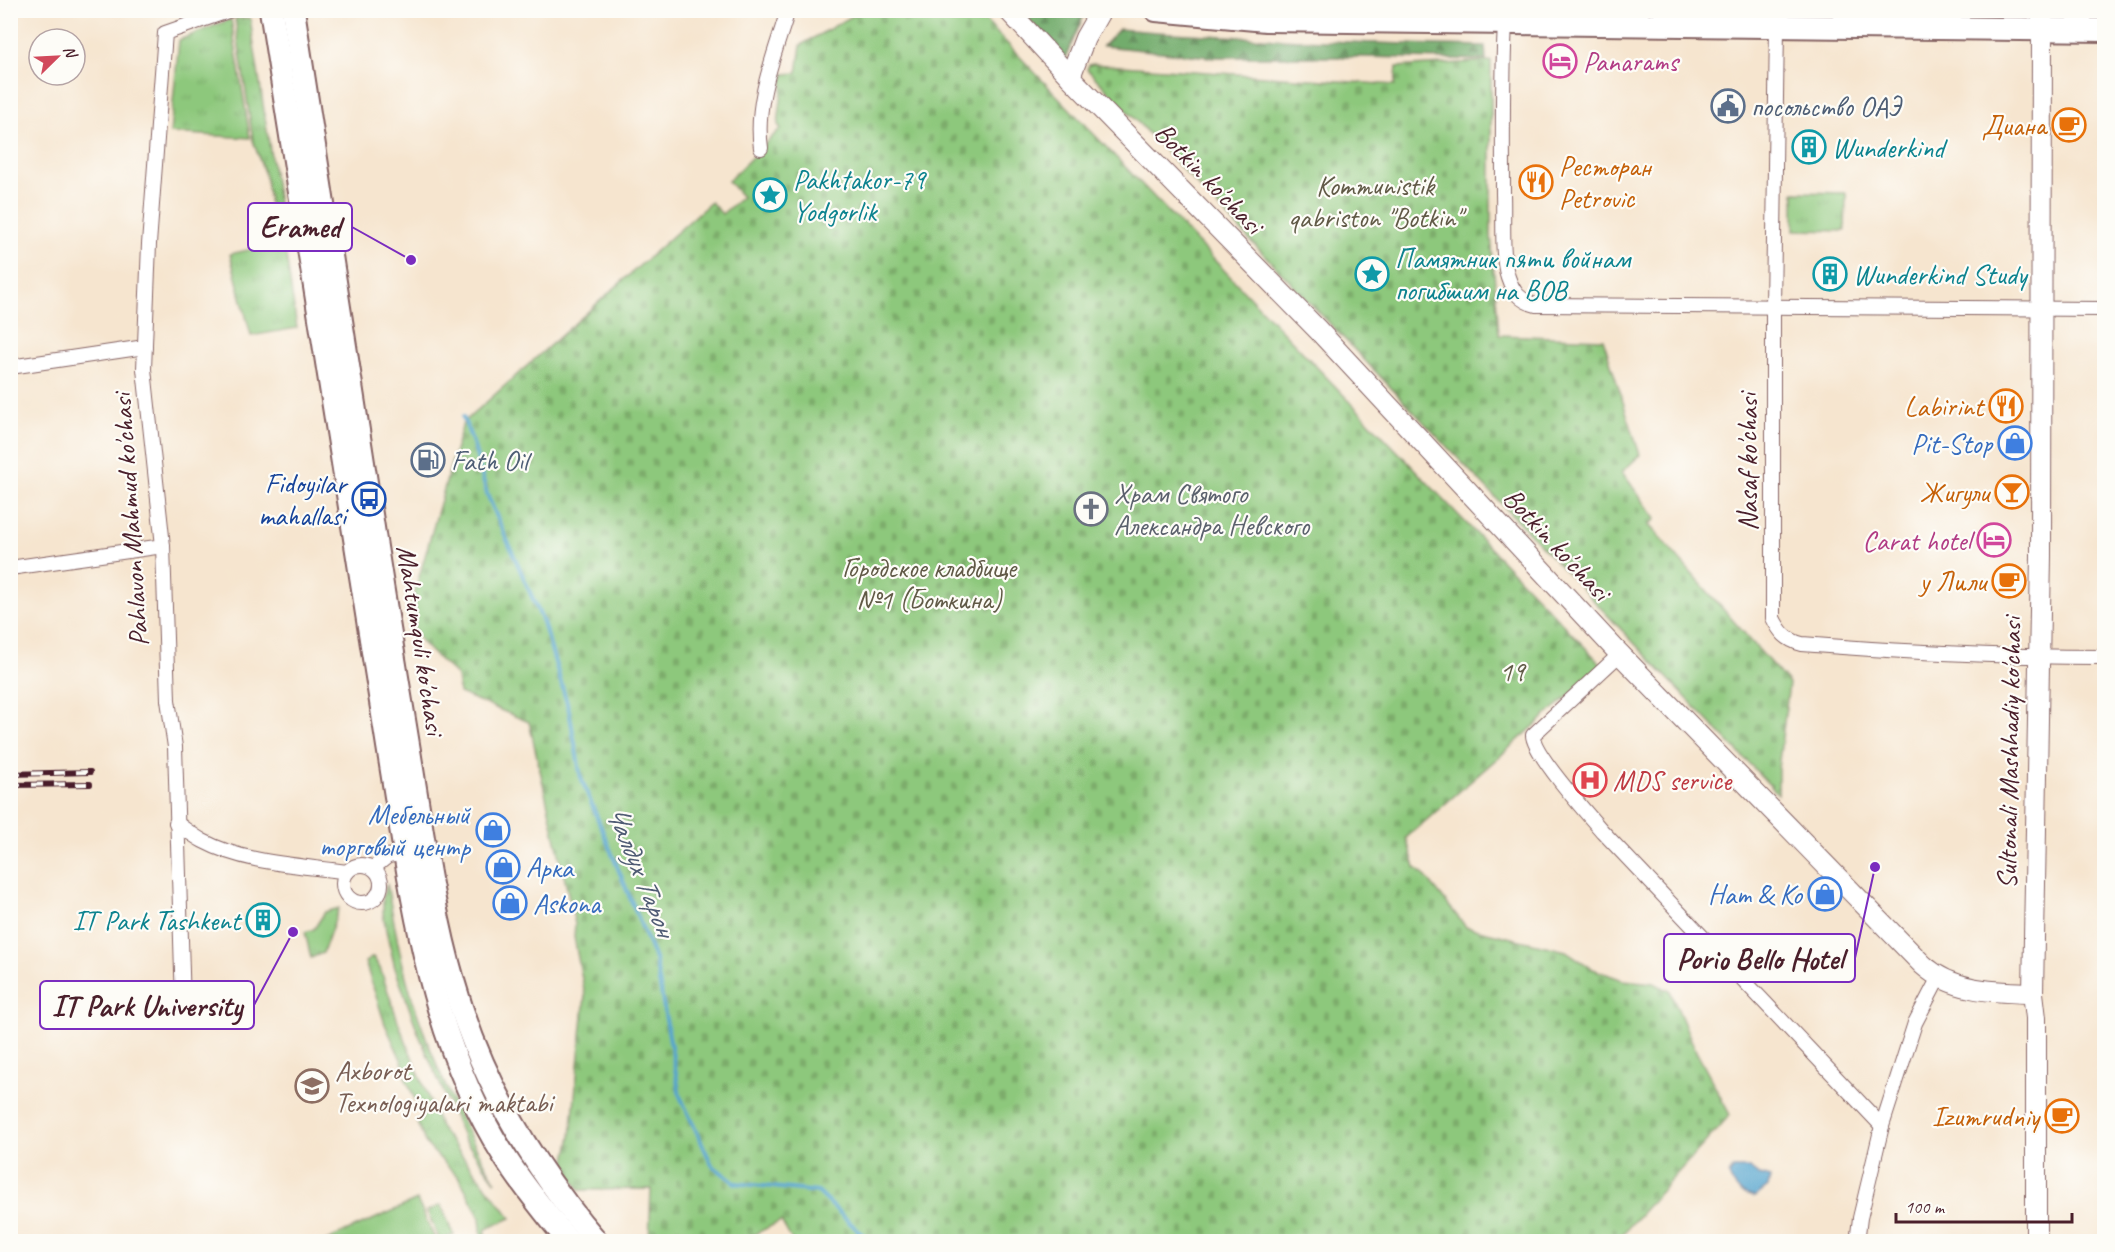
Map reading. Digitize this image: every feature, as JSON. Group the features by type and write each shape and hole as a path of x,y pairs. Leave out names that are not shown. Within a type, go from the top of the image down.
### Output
{"main road":[{"name":"Mahtumquli ko'chasi","path":"271,10 419,932 446,1032 482,1118 502,1154 569,1242"},
{"name":"Mahtumquli ko'chasi","path":"293,10 385,609 430,881 447,958 464,1017 498,1096 522,1140 550,1182 597,1242"},
{"path":"1156,10 1266,20 1505,17 1777,26 2042,20 2104,30"}],"street":[{"name":"Pahlavon Mahmud ko'chasi","path":"183,1004 175,747 168,700 163,546 144,369 149,244 165,33 231,10"},
{"path":"761,148 760,110 788,10"},
{"name":"Botkin ko'chasi","path":"1008,10 1070,77 1318,330 1620,654 1923,965 1939,977 1976,989 2033,993"},
{"path":"1070,77 1085,38 1101,10"},
{"path":"1505,17 1503,219 1505,263 1508,279 1518,297 1536,305 2104,309"},
{"name":"Sultonali Mashhadiy ko'chasi","path":"2036,1242 2036,1018 2033,993 2040,657 2042,20"},
{"name":"Nasaf ko'chasi","path":"1777,26 1773,308 1773,618 1779,630 1791,641 1802,644 2040,657 2104,657"},
{"path":"10,366 145,347"},
{"path":"10,568 163,546"},
{"path":"1620,654 1533,735 1536,746 1573,797 1603,832 1881,1126"},
{"path":"176,823 204,842 234,853 347,872"},
{"path":"373,868 388,856 405,853"},
{"path":"357,865 373,868 380,877 381,889 375,899 363,904 351,900 344,890 344,877 347,872 357,865"},
{"path":"1857,1242 1860,1218 1881,1126 1915,1023 1939,977"},
{"name":"Sultonali Mashhadiy ko'chasi","path":"2028,1242 2027,1017 2033,993"}],"green space":[{"name":"Городское кладбище №1 (Боткина)","path":"861,11 976,11 1603,666 1406,838 1415,867 1426,877 1466,927 1566,951 1593,969 1623,980 1654,983 1670,991 1696,1051 1730,1115 1616,1241 793,1242 781,1221 741,1241 649,1241 651,1189 580,1190 567,1170 566,1160 571,1136 585,995 574,937 575,924 529,722 459,693 457,676 434,655 414,631 409,612 463,423 711,202 722,214 742,197 728,181 781,128 778,125 784,74 797,73 801,45"},
{"path":"1021,11 1067,11 1084,15 1065,59"},
{"path":"250,18 297,328 251,336 230,254 275,244 266,179 253,140 235,19"},
{"path":"231,19 250,138 170,133 179,40"},
{"path":"1119,29 1302,40 1485,46 1486,60 1210,57 1103,46"},
{"name":"Kommunistik qabriston \"Botkin\"","path":"1491,61 1491,235 1499,335 1603,339 1640,455 1622,472 1656,519 1649,525 1789,684 1778,769 1778,794 1087,69 1093,64 1395,85 1397,67"},
{"path":"1794,192 1846,193 1845,231 1794,230"},
{"path":"387,884 405,972 421,1025 460,1116 496,1182 464,1139 419,1035 395,968 386,930 383,896"},
{"path":"339,908 323,953 311,958 305,932 314,929 325,912"},
{"path":"373,957 380,968 400,1027 441,1129 511,1218 486,1229 484,1241 482,1241 480,1218 460,1179 426,1144 417,1123 423,1117 405,1077 408,1075 385,1024 365,962"},
{"path":"417,1200 436,1241 325,1241"},
{"path":"441,1205 454,1235 440,1241 427,1211"}],"water":[{"path":"1733,1168 1749,1168 1759,1175 1770,1178 1768,1187 1755,1197 1742,1192 1733,1184 1729,1175"}],"waterway":[{"name":"Чалдух Тарон","path":"463,417 473,443 487,494 543,622 569,710 581,778 655,959 680,1096 712,1165 735,1183 818,1192 870,1242"}],"railway":[{"path":"10,774 90,772"},
{"path":"10,785 90,784"}],"place":[{"name":"Panarams","path":"1560,61"},
{"name":"посольство ОАЭ","path":"1728,106"},
{"name":"Диана","path":"2069,125"},
{"name":"Wunderkind","path":"1809,147"},
{"name":"Ресторан Petrovic","path":"1536,182"},
{"name":"Pakhtakor-79 Yodgorlik","path":"770,195"},
{"name":"Eramed","path":"411,260"},
{"name":"Памятник пяти войнам погибшим на ВОВ","path":"1372,274"},
{"name":"Wunderkind Study","path":"1830,274"},
{"name":"Labirint","path":"2006,406"},
{"name":"Pit-Stop","path":"2015,443"},
{"name":"Fath Oil","path":"428,460"},
{"name":"Жигули","path":"2012,492"},
{"name":"Fidoyilar mahallasi","path":"369,499"},
{"name":"Храм Святого Александра Невского","path":"1091,509"},
{"name":"Carat hotel","path":"1994,540"},
{"name":"у Лили","path":"2009,581"},
{"name":"MDS service","path":"1590,780"},
{"name":"Мебельный торговый центр","path":"493,830"},
{"name":"Арка","path":"503,867"},
{"name":"Porio Bello Hotel","path":"1875,867"},
{"name":"Нат & Ко","path":"1825,894"},
{"name":"Askona","path":"510,903"},
{"name":"IT Park Tashkent","path":"263,920"},
{"name":"IT Park University","path":"293,932"},
{"name":"Axborot Texnologiyalari maktabi","path":"312,1086"},
{"name":"Izumrudniy","path":"2062,1116"}],"park label":[{"name":"19","path":"1512,671"}]}
